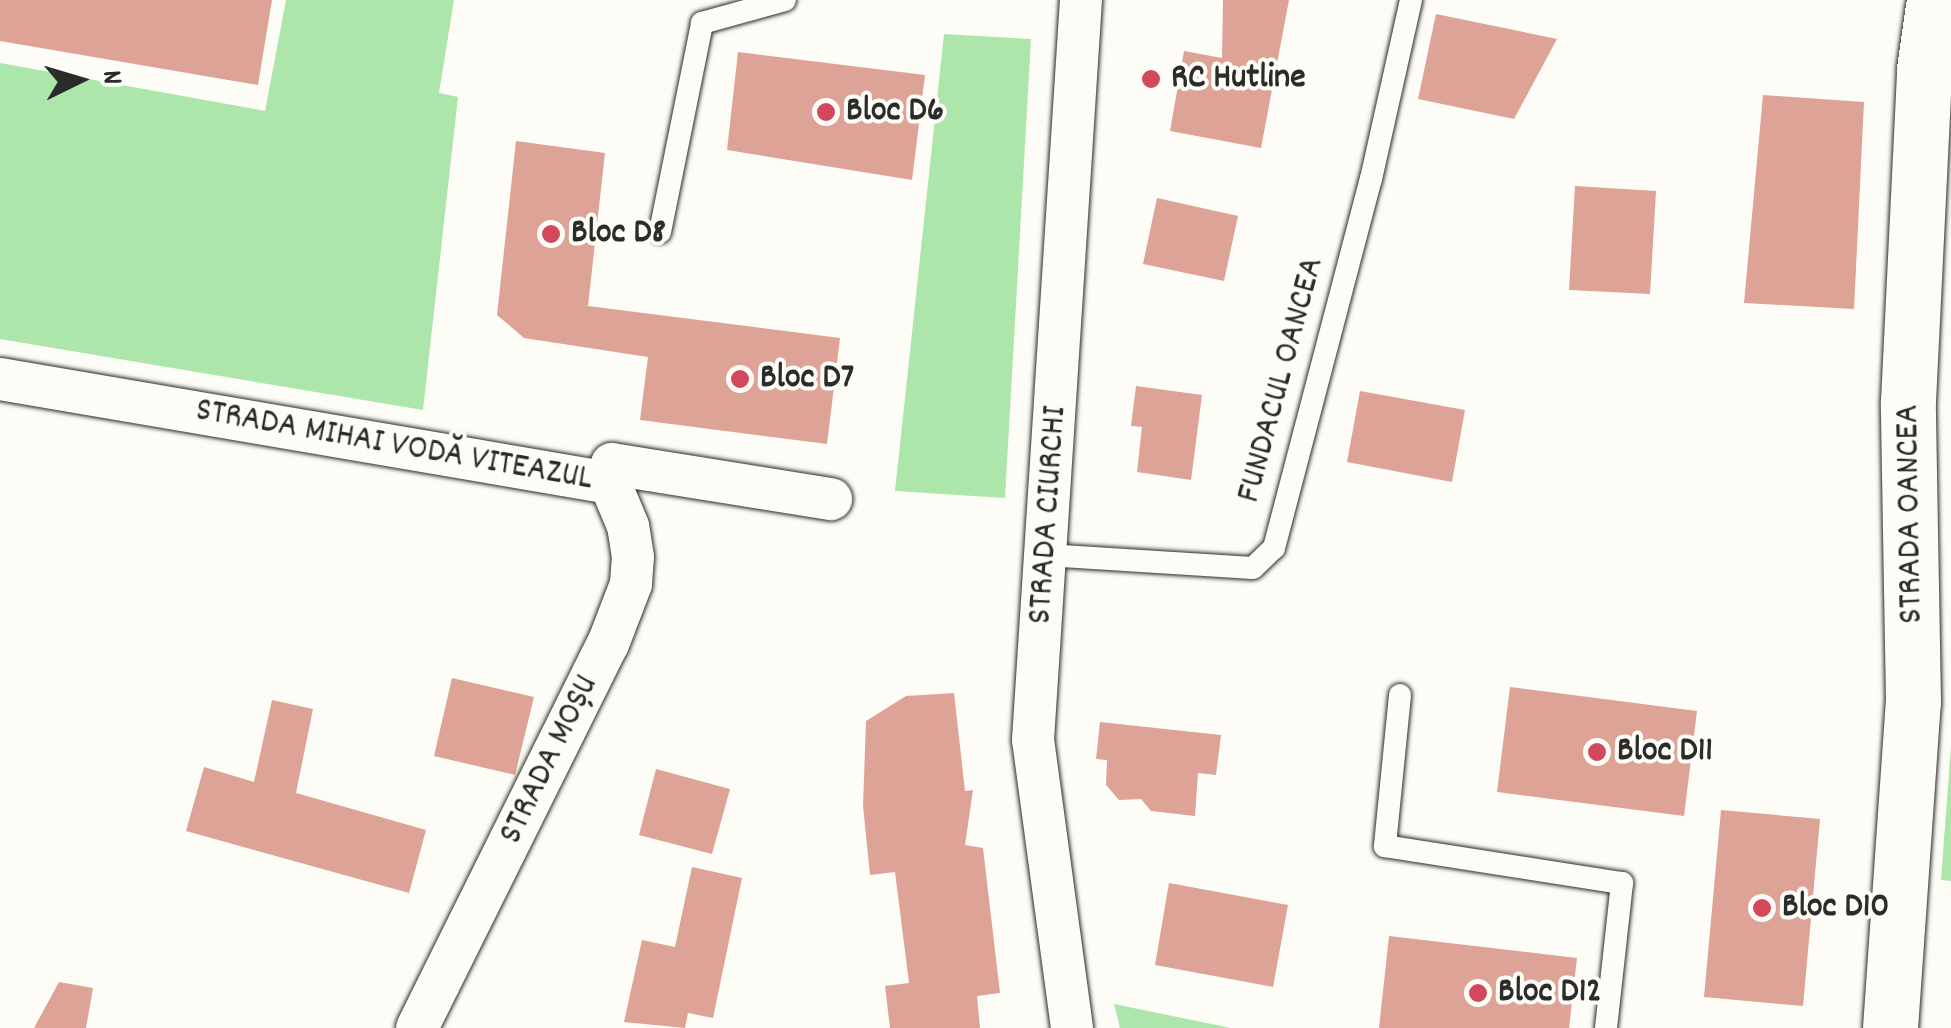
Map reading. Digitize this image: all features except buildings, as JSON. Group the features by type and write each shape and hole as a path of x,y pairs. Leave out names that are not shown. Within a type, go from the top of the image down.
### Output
{"street":[{"name":"STRADA CIURCHI","path":"1072,1028 1033,740 1081,0"},
{"name":"STRADA OANCEA","path":"1890,1028 1913,702 1908,401 1924,69 1934,0"},
{"name":"STRADA MIHAI VODĂ VITEAZUL","path":"0,379 610,483 612,464 831,499"},
{"name":"STRADA MOȘU","path":"417,1028 608,644 630,584 633,557 628,526 610,483"}],"lane":[{"path":"660,232 702,23 784,0"},
{"name":"FUNDACUL OANCEA","path":"1046,555 1253,568 1274,548 1372,179 1412,0"},
{"path":"1400,695 1384,846 1622,883 1606,1028"}],"green space":[{"path":"286,0 454,0 439,93 458,97 423,410 0,339 0,63 265,111"},
{"path":"944,34 1031,39 1005,498 895,491"},
{"path":"1951,746 1951,881 1941,880"},
{"path":"1114,1004 1231,1028 1120,1028"}],"place":[{"name":"RC Hutline","path":"1151,79"},
{"name":"Bloc D6","path":"826,112"},
{"name":"Bloc D8","path":"551,234"},
{"name":"Bloc D7","path":"740,379"},
{"name":"Bloc D11","path":"1597,752"},
{"name":"Bloc D10","path":"1762,908"},
{"name":"Bloc D12","path":"1478,993"}]}
